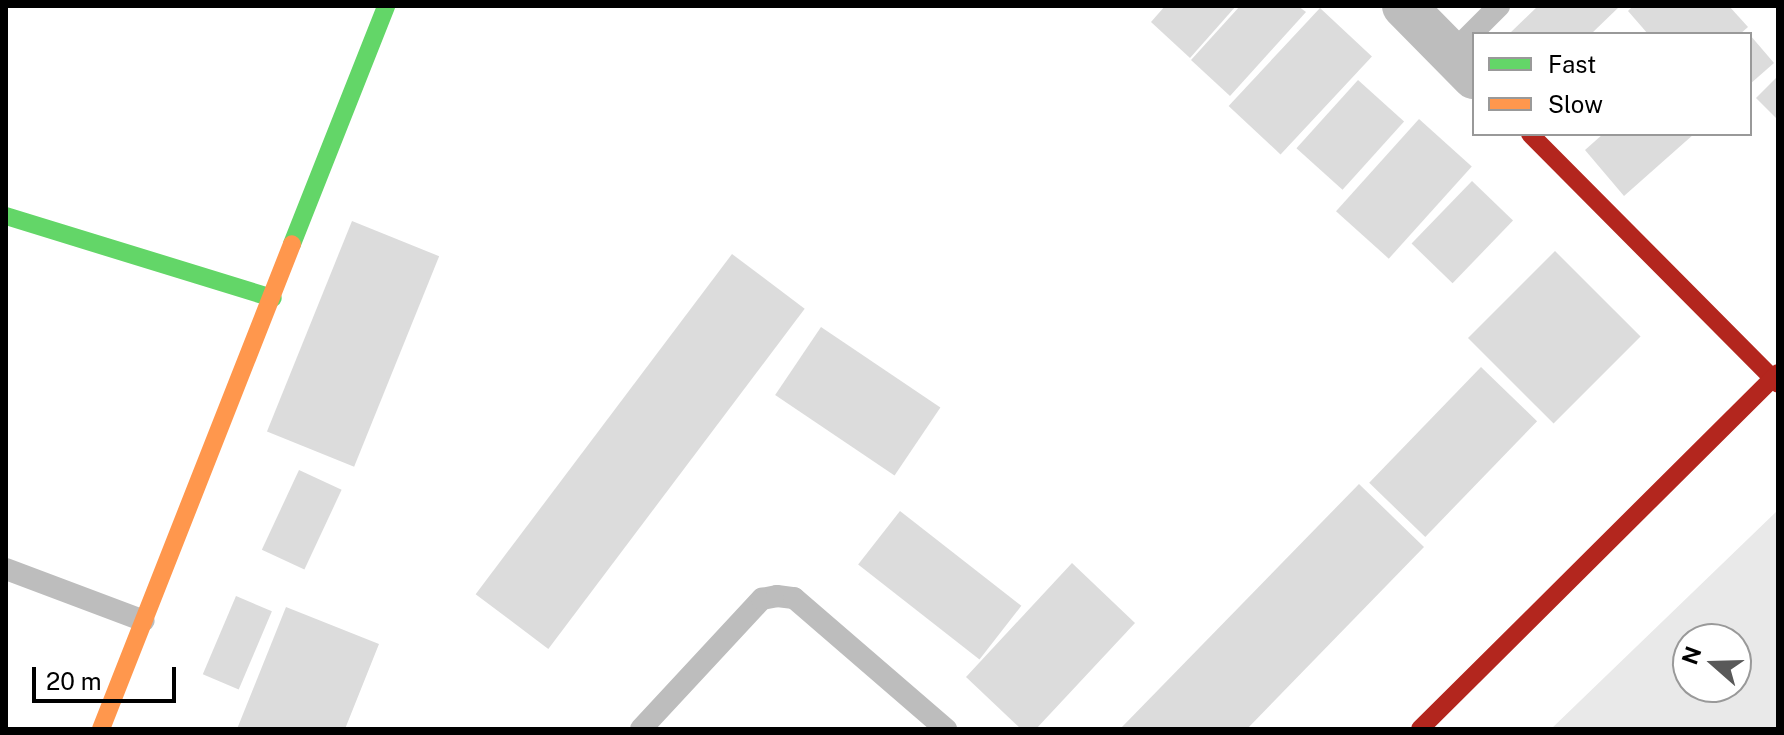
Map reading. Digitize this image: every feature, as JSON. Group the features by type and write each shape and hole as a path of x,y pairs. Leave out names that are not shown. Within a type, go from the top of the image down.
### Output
{"street":[{"path":"101,729 386,6"},
{"path":"1404,6 1462,66"},
{"path":"1420,729 1776,379 1543,138"},
{"path":"6,216 273,298"}],"lane":[{"path":"1483,32 1499,6"},
{"path":"6,569 144,621"},
{"path":"641,729 762,599 777,596 794,598 946,729"}],"shaded area":[{"path":"1778,510 1778,729 1551,729"}],"building":[{"path":"1165,6 1236,6 1190,58 1151,22"},
{"path":"1240,6 1298,6 1306,12 1230,96 1191,60"},
{"path":"1538,6 1620,6 1593,32 1511,32"},
{"path":"1633,6 1729,6 1748,27 1742,32 1646,32 1628,11"},
{"path":"1320,8 1372,56 1281,154 1229,106"},
{"path":"1752,37 1774,63 1752,82"},
{"path":"1778,76 1778,120 1756,98"},
{"path":"1358,80 1404,121 1343,190 1296,148"},
{"path":"1419,119 1472,167 1389,259 1336,211"},
{"path":"1601,136 1692,136 1624,196 1585,150"},
{"path":"1472,181 1513,221 1453,283 1412,244"},
{"path":"352,221 439,256 354,467 267,431"},
{"path":"1555,251 1641,337 1554,424 1468,338"},
{"path":"732,254 805,309 548,649 476,594"},
{"path":"821,327 940,408 895,476 775,395"},
{"path":"1481,367 1537,421 1425,537 1369,483"},
{"path":"299,470 342,490 304,570 262,550"},
{"path":"1359,484 1424,547 1247,729 1120,729"},
{"path":"900,511 1021,606 979,659 858,565"},
{"path":"1072,563 1135,623 1036,729 1021,729 966,677"},
{"path":"236,596 272,611 239,689 203,674"},
{"path":"286,607 379,644 345,729 237,729"}],"traffic: fast":[{"path":"292,244 386,6"},
{"path":"6,216 273,298"}],"traffic: slow":[{"path":"101,729 292,244"}],"traffic: jam":[{"path":"1532,136 1778,384"},
{"path":"1420,729 1778,373"}]}
